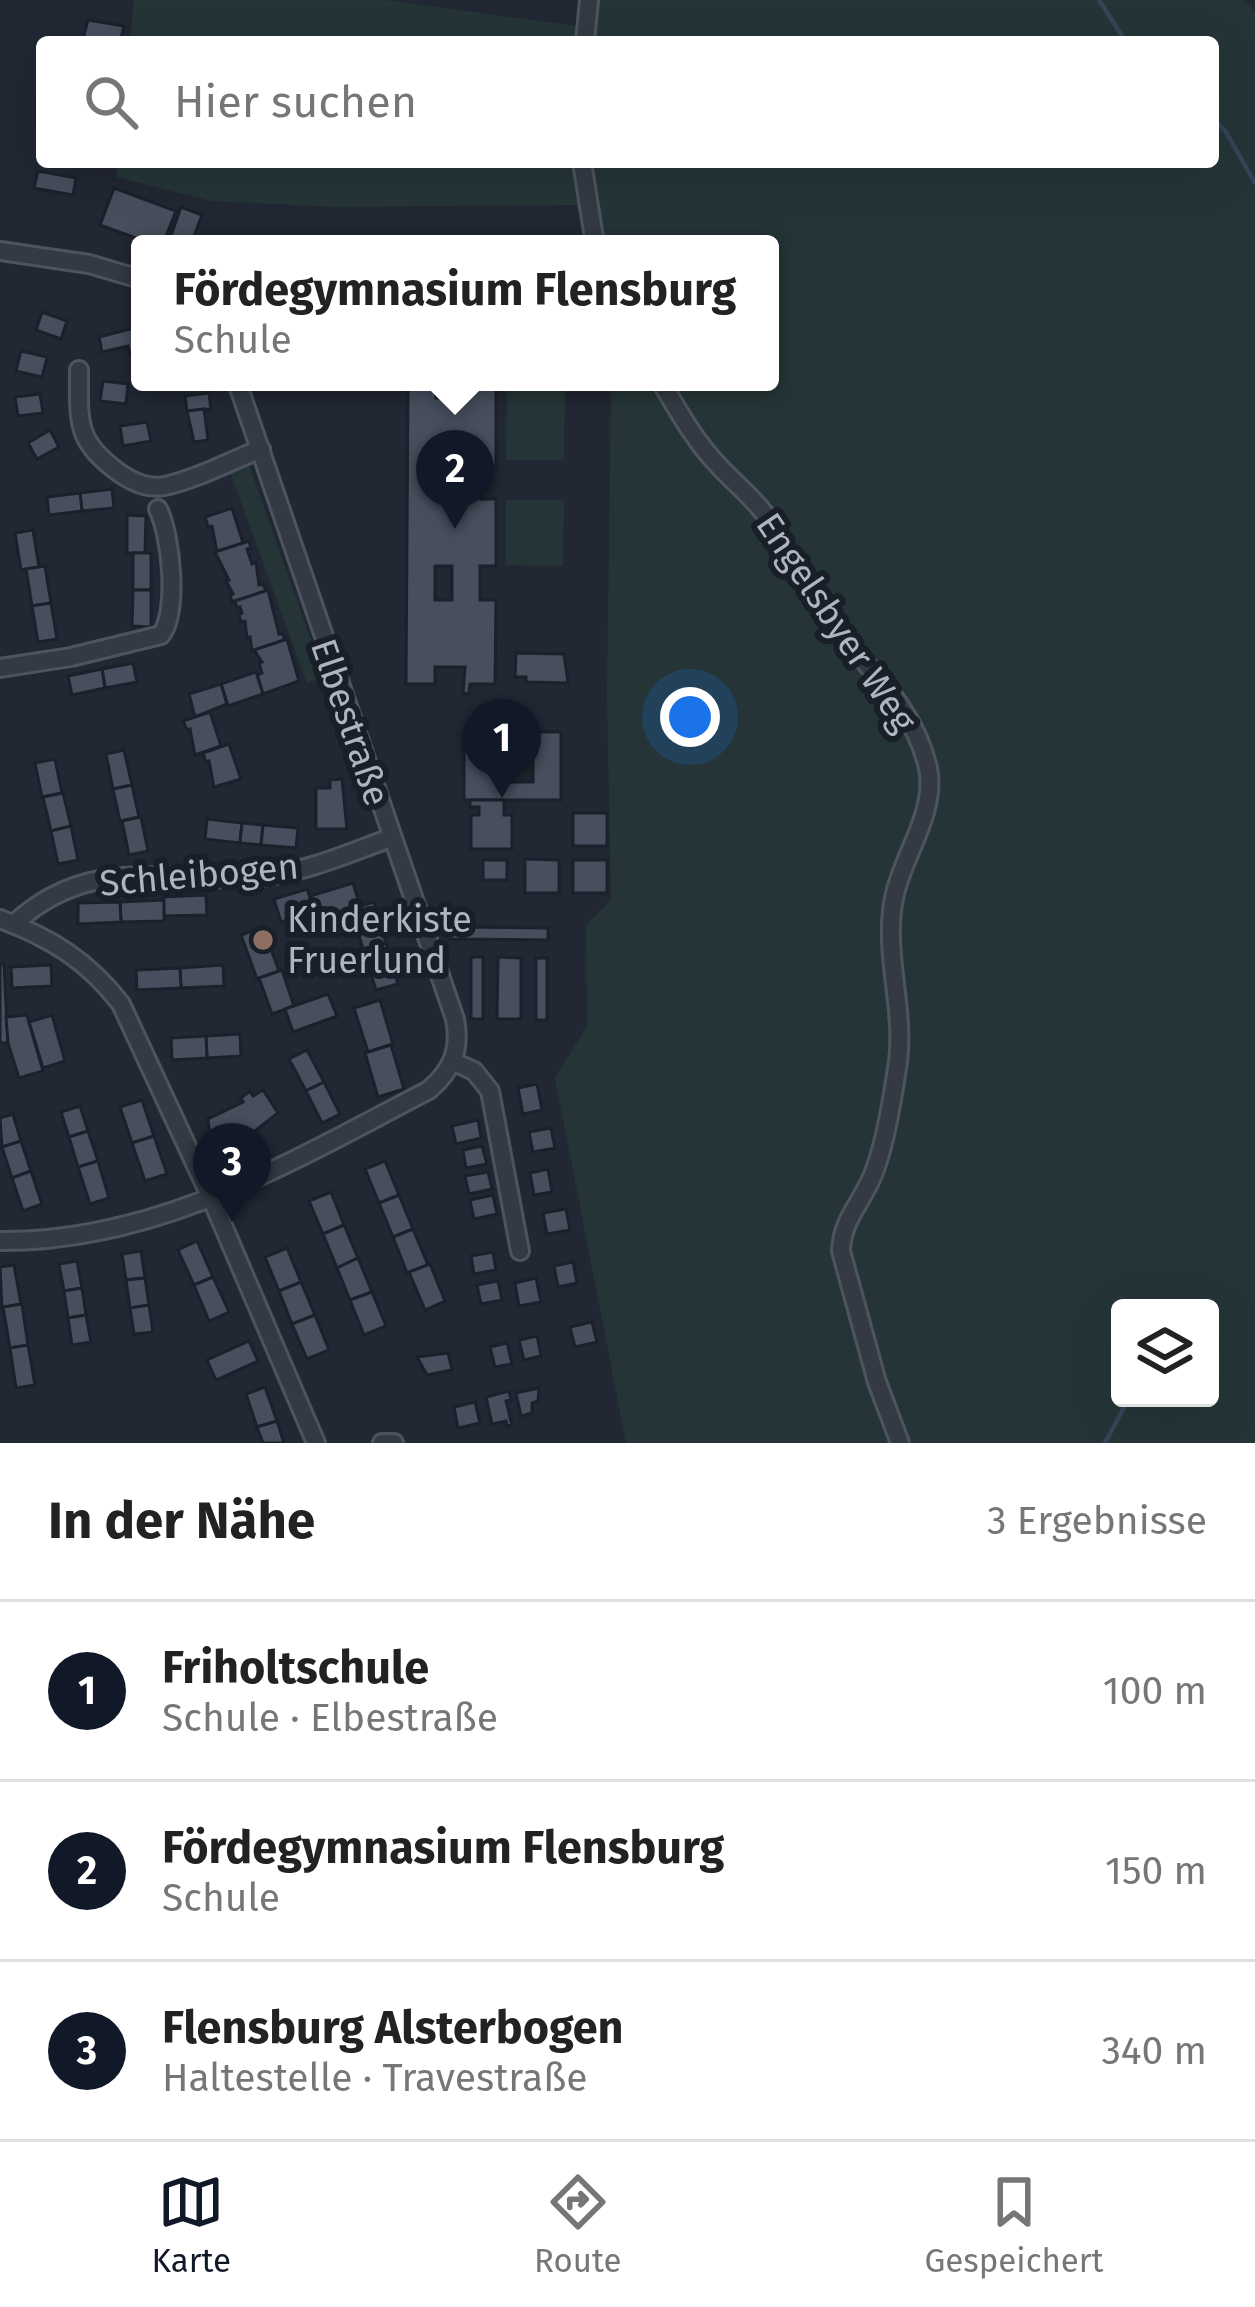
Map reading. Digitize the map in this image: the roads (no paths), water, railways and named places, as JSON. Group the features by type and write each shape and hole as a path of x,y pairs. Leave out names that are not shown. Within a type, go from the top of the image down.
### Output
{"street":[{"path":"586,36 589,0"},
{"path":"583,168 594,235"},
{"path":"0,251 131,276"},
{"path":"79,370 85,442 93,454 140,485 165,486 261,449"},
{"name":"Elbestraße","path":"240,391 455,1019 454,1062"},
{"name":"Engelsbyer Weg","path":"667,391 698,442 765,514 819,607 882,678 917,737 927,764 927,803 894,898 898,1064 874,1173 849,1213 841,1251 877,1382 900,1443"},
{"path":"0,668 161,635 170,616 169,550 158,509"},
{"name":"Schleibogen","path":"7,921 62,890 90,881 139,875 247,878 285,874 392,838"},
{"path":"7,921 74,954 122,1004 316,1443"},
{"path":"0,1241 47,1240 110,1230 212,1200 429,1090 454,1062 474,1071 490,1091 520,1251"},
{"path":"382,1443 394,1443"}],"waterway":[{"path":"1099,0 1122,36"},
{"path":"1219,124 1255,183"},
{"path":"1105,1443 1124,1407"}],"place":[{"name":"Fördegymnasium Flensburg","path":"455,529"},
{"name":"Friholtschule","path":"502,798"},
{"name":"Kinderkiste Fruerlund","path":"263,940"},
{"name":"Flensburg Alsterbogen","path":"232,1222"}]}
